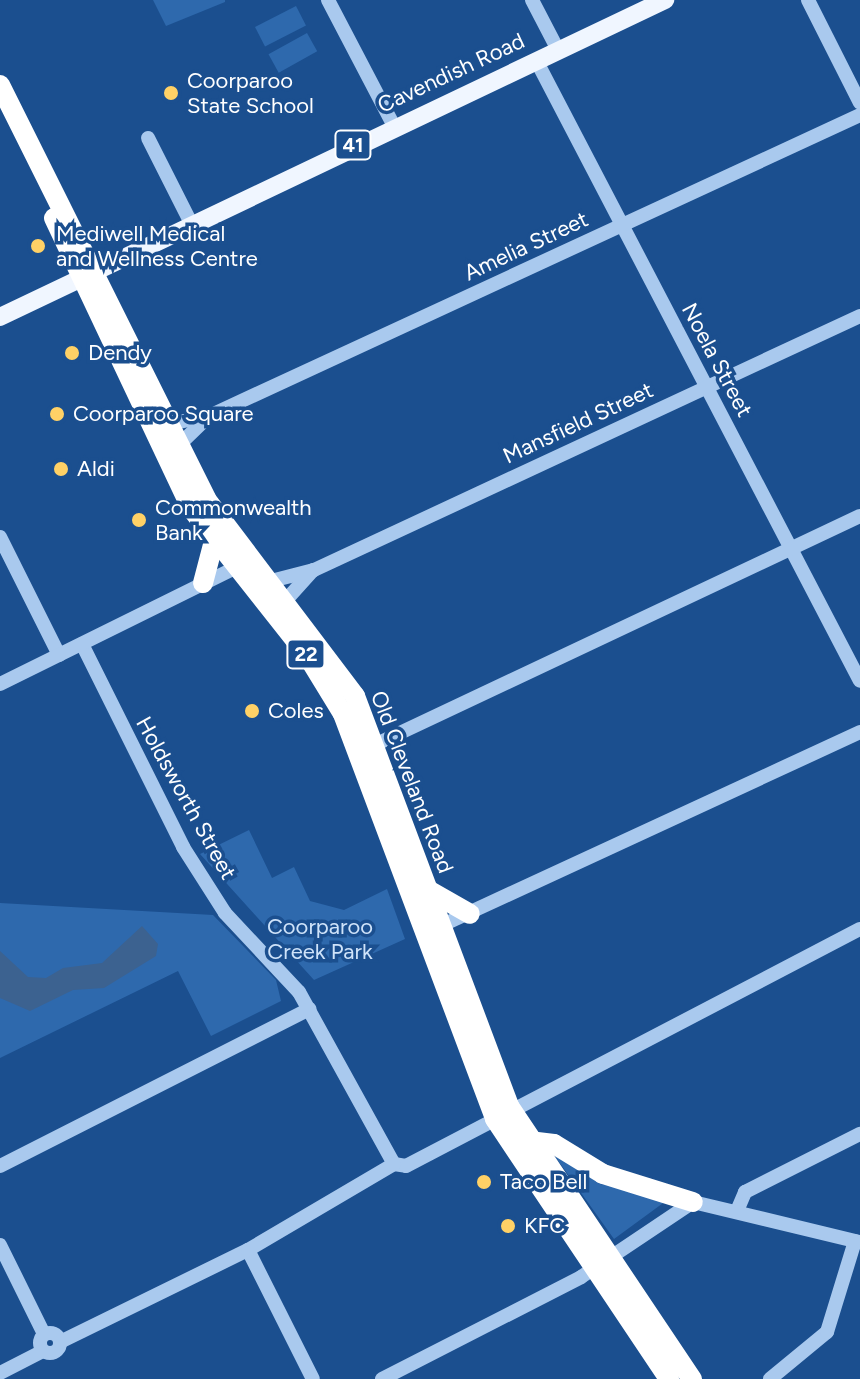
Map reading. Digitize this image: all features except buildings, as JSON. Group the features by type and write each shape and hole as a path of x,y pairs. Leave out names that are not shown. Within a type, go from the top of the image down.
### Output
{"highway":[{"name":"Old Cleveland Road","path":"0,85 89,271 206,499 244,564 367,748 428,890 432,929"},
{"name":"Old Cleveland Road","path":"0,115 89,271 182,493 214,541 271,581 287,599 344,677 432,929 502,1113 601,1264 692,1379"},
{"path":"203,583 214,541"},
{"path":"428,890 470,914"},
{"name":"Old Cleveland Road","path":"502,1113 529,1141 669,1379"},
{"path":"529,1141 554,1144 603,1174 693,1202"}],"main road":[{"name":"Cavendish Road","path":"0,317 190,221 665,0"}],"street":[{"path":"328,0 394,126"},
{"path":"532,0 558,50"},
{"path":"808,0 860,103"},
{"name":"Noela Street","path":"536,60 860,681"},
{"name":"Amelia Street","path":"169,424 209,416 860,115"},
{"path":"148,138 190,221"},
{"name":"Mansfield Street","path":"271,581 314,570 860,316"},
{"name":"Amelia Street","path":"179,445 209,416"},
{"path":"367,748 860,516"},
{"path":"0,537 59,655"},
{"path":"0,684 244,564"},
{"name":"Mansfield Street","path":"287,599 314,570"},
{"name":"Holdsworth Street","path":"82,644 183,847 225,913 309,1009 394,1164"},
{"path":"432,929 860,732"},
{"path":"0,1373 43,1351 55,1352 60,1342 248,1250 394,1164 406,1166 502,1113 860,929"},
{"path":"0,1166 309,1009"},
{"path":"737,1211 745,1192 860,1134"},
{"path":"382,1379 601,1264 693,1202 858,1241 827,1332 770,1379"},
{"path":"0,1245 44,1334 43,1351"},
{"path":"248,1250 313,1379"},
{"path":"44,1334 60,1342"}],"green space":[{"path":"153,0 225,0 225,2 166,26"},
{"path":"296,6 306,26 265,46 255,27"},
{"path":"307,33 317,51 279,73 269,54"},
{"name":"Coorparoo Creek Park","path":"249,830 272,878 294,867 310,901 344,910 387,889 405,939 314,980 200,854"},
{"name":"Coorparoo Creek Park","path":"0,903 213,915 276,980 281,1001 211,1036 178,971 0,1058"},
{"path":"549,1148 600,1184 670,1198 614,1239"}],"shaded area":[{"path":"142,926 158,944 156,956 104,988 73,990 30,1011 0,998 0,951 28,977 46,978 63,968 102,963"}],"place":[{"name":"Coorparoo State School","path":"171,93"},
{"name":"Mediwell Medical and Wellness Centre","path":"38,246"},
{"name":"Dendy","path":"72,353"},
{"name":"Coorparoo Square","path":"57,414"},
{"name":"Aldi","path":"61,469"},
{"name":"Commonwealth Bank","path":"139,520"},
{"name":"Coles","path":"252,711"},
{"name":"Taco Bell","path":"484,1182"},
{"name":"KFC","path":"508,1226"}]}
